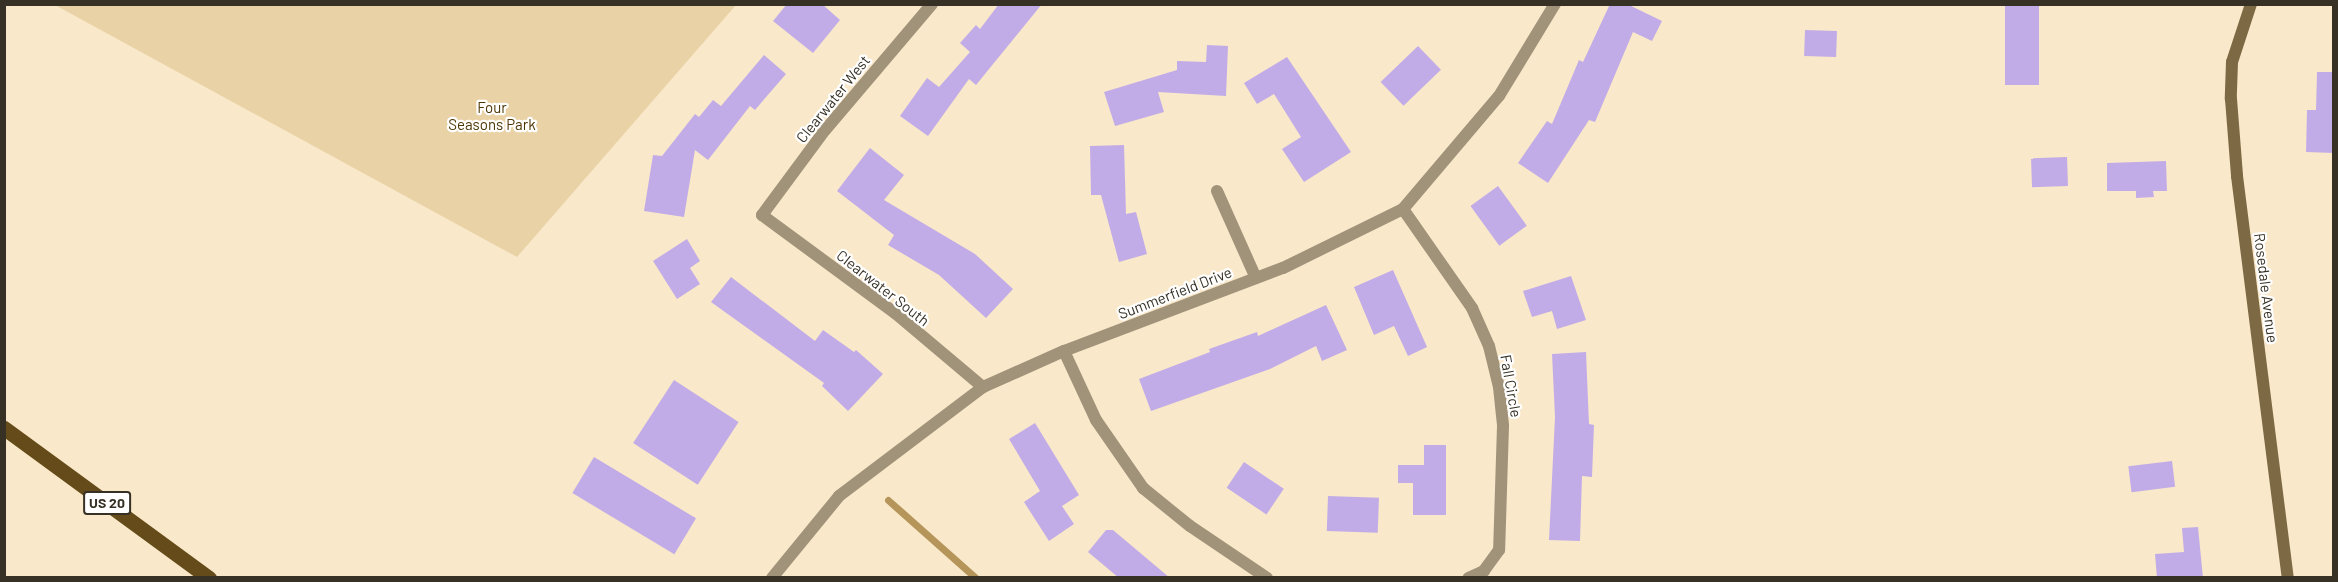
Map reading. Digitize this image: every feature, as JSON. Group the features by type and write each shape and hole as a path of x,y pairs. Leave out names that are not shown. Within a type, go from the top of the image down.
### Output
{"main road":[{"name":"US 20","path":"4,428 209,578"}],"street":[{"name":"Clearwater West","path":"762,215 825,130 932,4"},
{"name":"Summerfield Drive","path":"772,578 839,496 983,387 1064,351 1256,278 1404,209 1499,96 1555,4"},
{"name":"Rosedale Avenue","path":"2251,4 2232,62 2231,99 2237,176 2288,578"},
{"path":"1217,190 1256,278"},
{"name":"Fall Circle","path":"1404,209 1472,308 1489,346 1499,387 1503,426 1499,550 1484,571 1468,578"},
{"name":"Clearwater South","path":"762,215 895,314 954,366 983,387"},
{"path":"1064,351 1096,420 1143,488 1190,526 1268,578"}],"green space":[{"name":"Four Seasons Park","path":"55,5 736,5 517,257"}],"building":[{"path":"787,4 822,4 840,20 813,53 773,21"},
{"path":"999,4 1042,4 976,85 969,79 928,136 900,116 927,78 939,87 970,52 960,43 976,25 980,29"},
{"path":"1610,4 1627,4 1662,21 1652,41 1633,32 1595,122 1589,120 1548,183 1518,163 1547,121 1552,124 1579,60 1583,62"},
{"path":"2005,4 2039,4 2039,85 2005,85"},
{"path":"1805,30 1837,31 1836,57 1804,56"},
{"path":"1207,45 1228,46 1226,96 1158,92 1164,112 1115,126 1104,92 1177,70 1177,61 1206,62"},
{"path":"1418,46 1441,70 1404,106 1381,82"},
{"path":"764,55 786,74 755,110 750,106 708,160 695,150 684,217 644,211 653,155 662,156 695,114 699,117 713,100 721,106"},
{"path":"1287,57 1351,152 1304,182 1282,149 1301,137 1274,94 1257,104 1244,83"},
{"path":"2317,72 2334,72 2334,153 2306,152 2307,110 2316,110"},
{"path":"1124,145 1126,214 1136,212 1147,254 1119,262 1101,195 1091,195 1090,146"},
{"path":"870,148 904,175 884,200 975,254 1013,289 986,318 939,275 888,245 894,235 837,191"},
{"path":"2067,157 2068,186 2032,187 2031,158"},
{"path":"2166,161 2167,191 2153,191 2154,197 2136,198 2136,191 2107,191 2107,163"},
{"path":"1498,186 1527,226 1499,246 1470,206"},
{"path":"687,239 700,261 690,268 700,284 677,299 653,261"},
{"path":"1393,270 1427,347 1408,356 1394,326 1374,335 1354,287"},
{"path":"1571,276 1586,320 1557,329 1552,311 1532,317 1523,291"},
{"path":"731,277 815,341 823,330 854,352 856,350 883,374 848,411 822,386 824,383 711,302"},
{"path":"1326,305 1347,350 1322,361 1316,346 1270,369 1151,411 1139,379 1210,352 1209,349 1257,332 1258,336"},
{"path":"1586,352 1589,424 1594,425 1592,477 1582,476 1580,541 1549,540 1555,417 1552,354"},
{"path":"674,380 739,422 698,485 633,443"},
{"path":"1035,423 1079,495 1062,506 1074,524 1049,541 1024,502 1040,491 1009,439"},
{"path":"1424,445 1446,445 1446,515 1413,515 1413,483 1398,483 1398,465 1424,465"},
{"path":"594,457 696,518 674,554 572,493"},
{"path":"2172,461 2175,487 2131,492 2128,466"},
{"path":"1244,462 1284,489 1266,515 1227,488"},
{"path":"1328,496 1379,498 1378,533 1327,531"},
{"path":"2198,527 2203,578 2157,578 2155,554 2184,552 2182,528"},
{"path":"1106,530 1113,530 1170,578 1119,578 1088,552"}],"waterway":[{"path":"888,500 976,578"}]}
